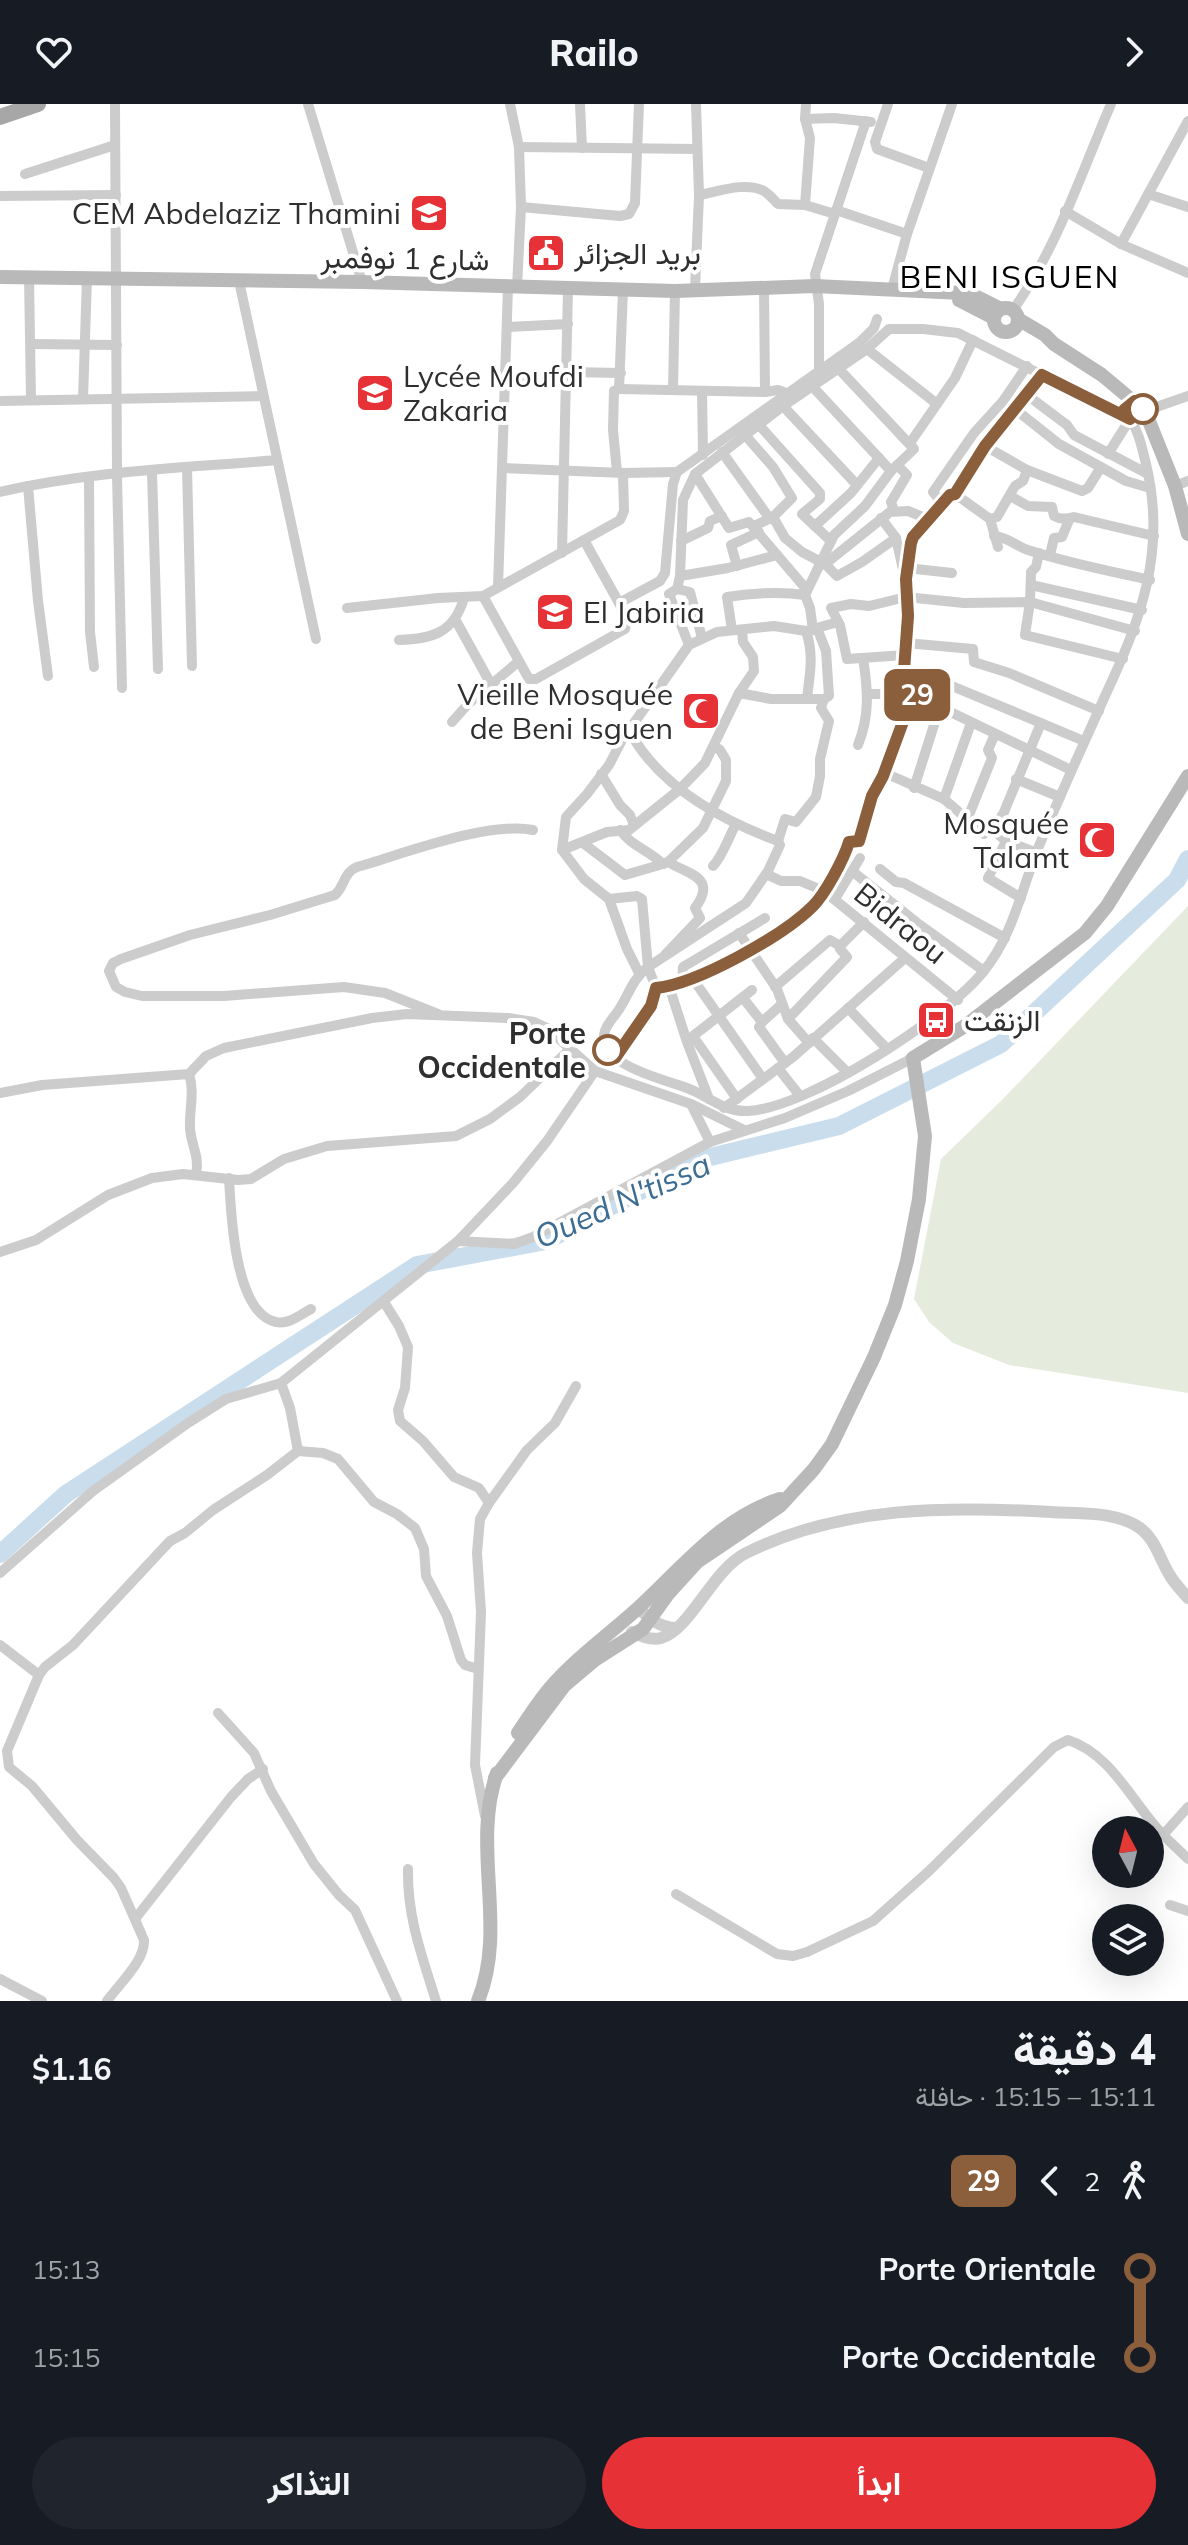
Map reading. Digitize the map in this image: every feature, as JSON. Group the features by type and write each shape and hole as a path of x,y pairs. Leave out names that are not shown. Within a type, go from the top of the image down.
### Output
{"main road":[{"path":"0,117 38,104"},
{"name":"شارع 1 نوفمبر","path":"0,277 362,282 675,291 815,286 892,289 952,294 1008,317"},
{"path":"1008,317 1102,375 1140,406 1181,483 1188,534"},
{"path":"495,1778 564,1686 596,1659 643,1629 668,1594 697,1562 775,1510 814,1469 832,1444 857,1396 890,1318 907,1261 919,1199 925,1136 913,1058 965,1026 1085,933 1114,896 1188,776"},
{"path":"480,2000 491,1944 487,1821 495,1778 507,1750 550,1688 718,1532 758,1508 786,1498"}],"street":[{"path":"115,104 117,475 122,688"},
{"path":"308,104 362,282"},
{"path":"498,587 508,327 521,207 519,147 510,104"},
{"path":"580,104 582,148"},
{"path":"521,207 626,215 633,210 639,104"},
{"path":"695,289 699,195 696,104"},
{"path":"805,205 810,138 805,119 806,104"},
{"path":"888,104 875,142 877,149 929,168"},
{"path":"892,289 907,234 952,104"},
{"path":"1008,317 1033,283 1055,239 1111,104"},
{"path":"805,119 881,123"},
{"path":"819,369 816,268 866,121"},
{"path":"1121,244 1188,121"},
{"path":"25,174 115,145"},
{"path":"519,147 697,149"},
{"path":"699,195 754,188 767,193 778,204 805,205 836,212 907,234"},
{"path":"1148,194 1188,207"},
{"path":"0,196 116,195"},
{"path":"1065,211 1121,244 1188,273"},
{"path":"29,276 31,400"},
{"path":"83,399 87,278"},
{"path":"239,281 316,639"},
{"path":"764,288 765,392"},
{"path":"562,553 568,289"},
{"path":"619,389 623,290"},
{"path":"673,390 675,291"},
{"path":"502,468 677,472 869,334 877,319"},
{"path":"508,327 568,324"},
{"path":"677,589 683,500 695,474 811,385 867,349 894,327 947,331 973,340 1130,419"},
{"path":"910,443 955,378 973,340"},
{"path":"31,344 117,345"},
{"path":"867,349 937,404"},
{"path":"944,505 933,492 974,433 1003,401 1027,366"},
{"path":"806,592 823,563 834,535 913,450 910,443 838,368"},
{"path":"506,379 621,373"},
{"path":"656,988 693,979 749,950 806,913 824,891 849,842 859,841 872,796 885,773 904,719 917,696 918,676 916,673 905,673 908,616 906,574 913,537 951,494 955,494 985,446 1042,375"},
{"path":"811,385 879,458 907,475 891,502 894,511"},
{"path":"347,608 483,596 622,518 614,391 778,390 786,393"},
{"path":"702,391 703,455"},
{"path":"1027,395 1067,425 1072,433 1148,474"},
{"path":"0,401 263,396"},
{"path":"824,699 821,708 829,721 820,759 816,797 796,822 786,818 778,841 780,845 753,896 739,909 644,970 605,1030 604,1043 615,1058 724,1108 758,1110 800,1096 848,1073 958,1000 984,971 1005,938 1071,770 1135,631 1150,580 1154,536 1148,474 1138,435 1124,410 1188,396"},
{"path":"783,406 857,485"},
{"path":"1016,410 1059,444 1134,485 1150,488"},
{"path":"1108,454 1130,419"},
{"path":"759,425 820,493 820,499 802,514 831,541"},
{"path":"737,566 731,545 772,518 792,497 773,467 745,435"},
{"path":"985,446 1027,470 1082,491 1088,488 1101,467"},
{"path":"722,452 785,538 834,574 840,575 896,538"},
{"path":"815,526 857,485 879,458"},
{"path":"0,492 89,478 277,460"},
{"path":"187,468 192,666"},
{"path":"990,519 997,517 1015,486 1023,481 1027,470"},
{"path":"152,472 158,669"},
{"path":"619,603 660,581 665,573 677,472"},
{"path":"695,474 730,529 746,522 756,529 806,592 812,630 807,698"},
{"path":"89,478 90,620 94,667"},
{"path":"28,486 48,676"},
{"path":"955,494 990,519 998,547"},
{"path":"1010,496 1028,506 1052,507 1055,517 1069,520"},
{"path":"823,563 894,511 908,511 928,519"},
{"path":"681,541 708,528 710,521 722,516"},
{"path":"1123,659 1026,635 1031,572 1054,538 1062,537 1069,520 1074,517 1154,536"},
{"path":"881,518 896,538 906,574"},
{"path":"994,536 1090,568 1150,580"},
{"path":"483,596 528,678 536,679 627,627 627,619 584,540"},
{"path":"680,576 777,555"},
{"path":"906,574 952,573"},
{"path":"1031,585 1142,610"},
{"path":"689,645 669,596 671,591 690,592 702,638"},
{"path":"562,850 607,832 629,830 680,789 705,763 755,667 751,652 737,630 726,600 728,596 806,592"},
{"path":"905,655 846,658 832,608 851,604 869,606 906,597 964,603 1030,602 1135,631"},
{"path":"399,640 428,639 455,619 464,598"},
{"path":"455,619 492,686"},
{"path":"615,1058 651,1006 656,988 627,949 609,899 584,879 562,850 566,817 587,794 689,645 702,638 737,630 774,626 812,630 838,622"},
{"path":"739,693 771,699 824,699 829,696 824,642 812,630"},
{"path":"906,643 973,649 974,662 1009,673 1099,711"},
{"path":"858,745 866,721 868,694 863,658"},
{"path":"452,722 468,704 518,662"},
{"path":"914,788 948,684 1084,741"},
{"path":"868,694 917,696 1071,770"},
{"path":"944,799 971,723"},
{"path":"993,830 1004,812 1041,723"},
{"path":"630,732 650,763 680,789 736,824 778,841"},
{"path":"967,820 992,758 988,750 995,734"},
{"path":"583,843 625,875 666,863 703,828 728,774 723,753 714,746"},
{"path":"885,773 944,799 982,833 989,828 1006,841 1037,853"},
{"path":"601,774 634,825"},
{"path":"1016,779 1060,797"},
{"path":"713,866 721,857 723,846 736,824"},
{"path":"438,1014 385,993 344,987 224,996 142,996 116,987 109,971 113,963 121,959 190,935 335,895 346,874 357,867 477,833 524,828 533,830"},
{"path":"620,830 629,842 700,879 705,891 695,908 700,918 668,950 664,959"},
{"path":"1006,841 988,878 1021,898"},
{"path":"835,899 860,858"},
{"path":"880,869 896,882 904,883 955,909 1005,938"},
{"path":"852,871 984,971"},
{"name":"Bidraou","path":"766,874 778,880 800,881 824,891 958,1000"},
{"path":"609,899 639,896 642,899 644,970"},
{"path":"682,984 683,967 765,918"},
{"path":"840,946 864,922"},
{"path":"739,933 775,987 788,1019 848,1073"},
{"path":"775,987 830,940 840,946 847,959 788,1019"},
{"path":"724,1108 782,1066 905,958"},
{"path":"693,979 763,1079"},
{"path":"669,986 709,1099"},
{"path":"737,1099 693,1036 752,990"},
{"path":"743,998 762,1022"},
{"path":"781,1005 759,1027 800,1096"},
{"path":"848,1008 887,1049"},
{"path":"0,1093 42,1085 189,1074 206,1056 234,1045 372,1018 438,1014 534,1022 547,1028 595,1071 691,1104 744,1130"},
{"path":"0,1252 36,1240 88,1207 138,1182 168,1175 196,1174 251,1179 284,1159 327,1146 456,1136 490,1119 520,1097 571,1048"},
{"path":"458,1241 505,1244 533,1237 710,1142 809,1108 913,1058"},
{"path":"0,1573 93,1491 188,1423 235,1395 281,1383 458,1241 513,1183 547,1141 595,1071"},
{"path":"189,1074 196,1174"},
{"path":"691,1104 710,1142"},
{"path":"229,1178 236,1253 254,1304 260,1313 277,1323 286,1322 311,1309"},
{"path":"384,1302 408,1347 405,1388 398,1410 400,1421 454,1477 475,1484 489,1503"},
{"path":"281,1383 290,1408 298,1451"},
{"path":"487,1821 475,1765 481,1612 477,1553 480,1519 535,1441 555,1423 576,1386"},
{"path":"107,2001 137,1961 144,1948 144,1940 114,1878 32,1786 9,1767 7,1751 45,1667 73,1645 170,1541 298,1451 323,1453 338,1459 379,1507 397,1514 415,1528 424,1549 426,1576 447,1616 461,1660 465,1665 478,1669"},
{"path":"625,1620 633,1634 655,1639 665,1637 677,1628 719,1574 743,1554 813,1529 871,1516 951,1508 1085,1514 1129,1522 1147,1534 1168,1572 1188,1598"},
{"path":"638,1608 649,1620 677,1628"},
{"path":"0,1645 39,1675"},
{"path":"218,1713 254,1753 271,1791 314,1864 355,1910 397,2001"},
{"path":"676,1894 777,1954 793,1956 807,1952 873,1921 929,1871 1054,1747 1068,1740 1088,1749 1112,1772 1148,1816"},
{"path":"135,1919 221,1809 263,1769"},
{"path":"1164,1834 1188,1807"},
{"path":"1179,1817 1188,1826"},
{"path":"1164,1836 1188,1859"},
{"path":"408,1869 412,1924 436,2001"},
{"path":"1170,1905 1188,1911"},
{"path":"0,1979 42,2001"}],"green space":[{"path":"1188,906 1188,1393 1009,1365 953,1343 929,1322 914,1299 941,1159 1003,1099"}],"waterway":[{"name":"Oued N'tissa","path":"0,1554 66,1494 417,1265 546,1241 698,1160 839,1126 1001,1044 1177,880 1188,859"}],"bus line":[{"name":"29","path":"608,1050 615,1058 651,1006 656,988 693,979 764,942 806,913 834,874 849,842 859,841 872,796 918,692 918,675 906,674 904,670 908,616 906,579 913,537 950,495 955,494 985,446 1042,375 1130,419 1124,410 1135,401 1143,409"}],"place":[{"name":"CEM Abdelaziz Thamini","path":"429,213"},
{"name":"بريد الجزائر","path":"546,253"},
{"name":"Lycée Moufdi Zakaria","path":"375,393"},
{"name":"El Jabiria","path":"555,612"},
{"name":"Vieille Mosquée de Beni Isguen","path":"701,711"},
{"name":"Mosquée Talamt","path":"1097,840"},
{"name":"الزنقت","path":"936,1020"},
{"name":"Porte Occidentale","path":"608,1050"}],"district":[{"name":"BENI ISGUEN","path":"1010,276"}]}
